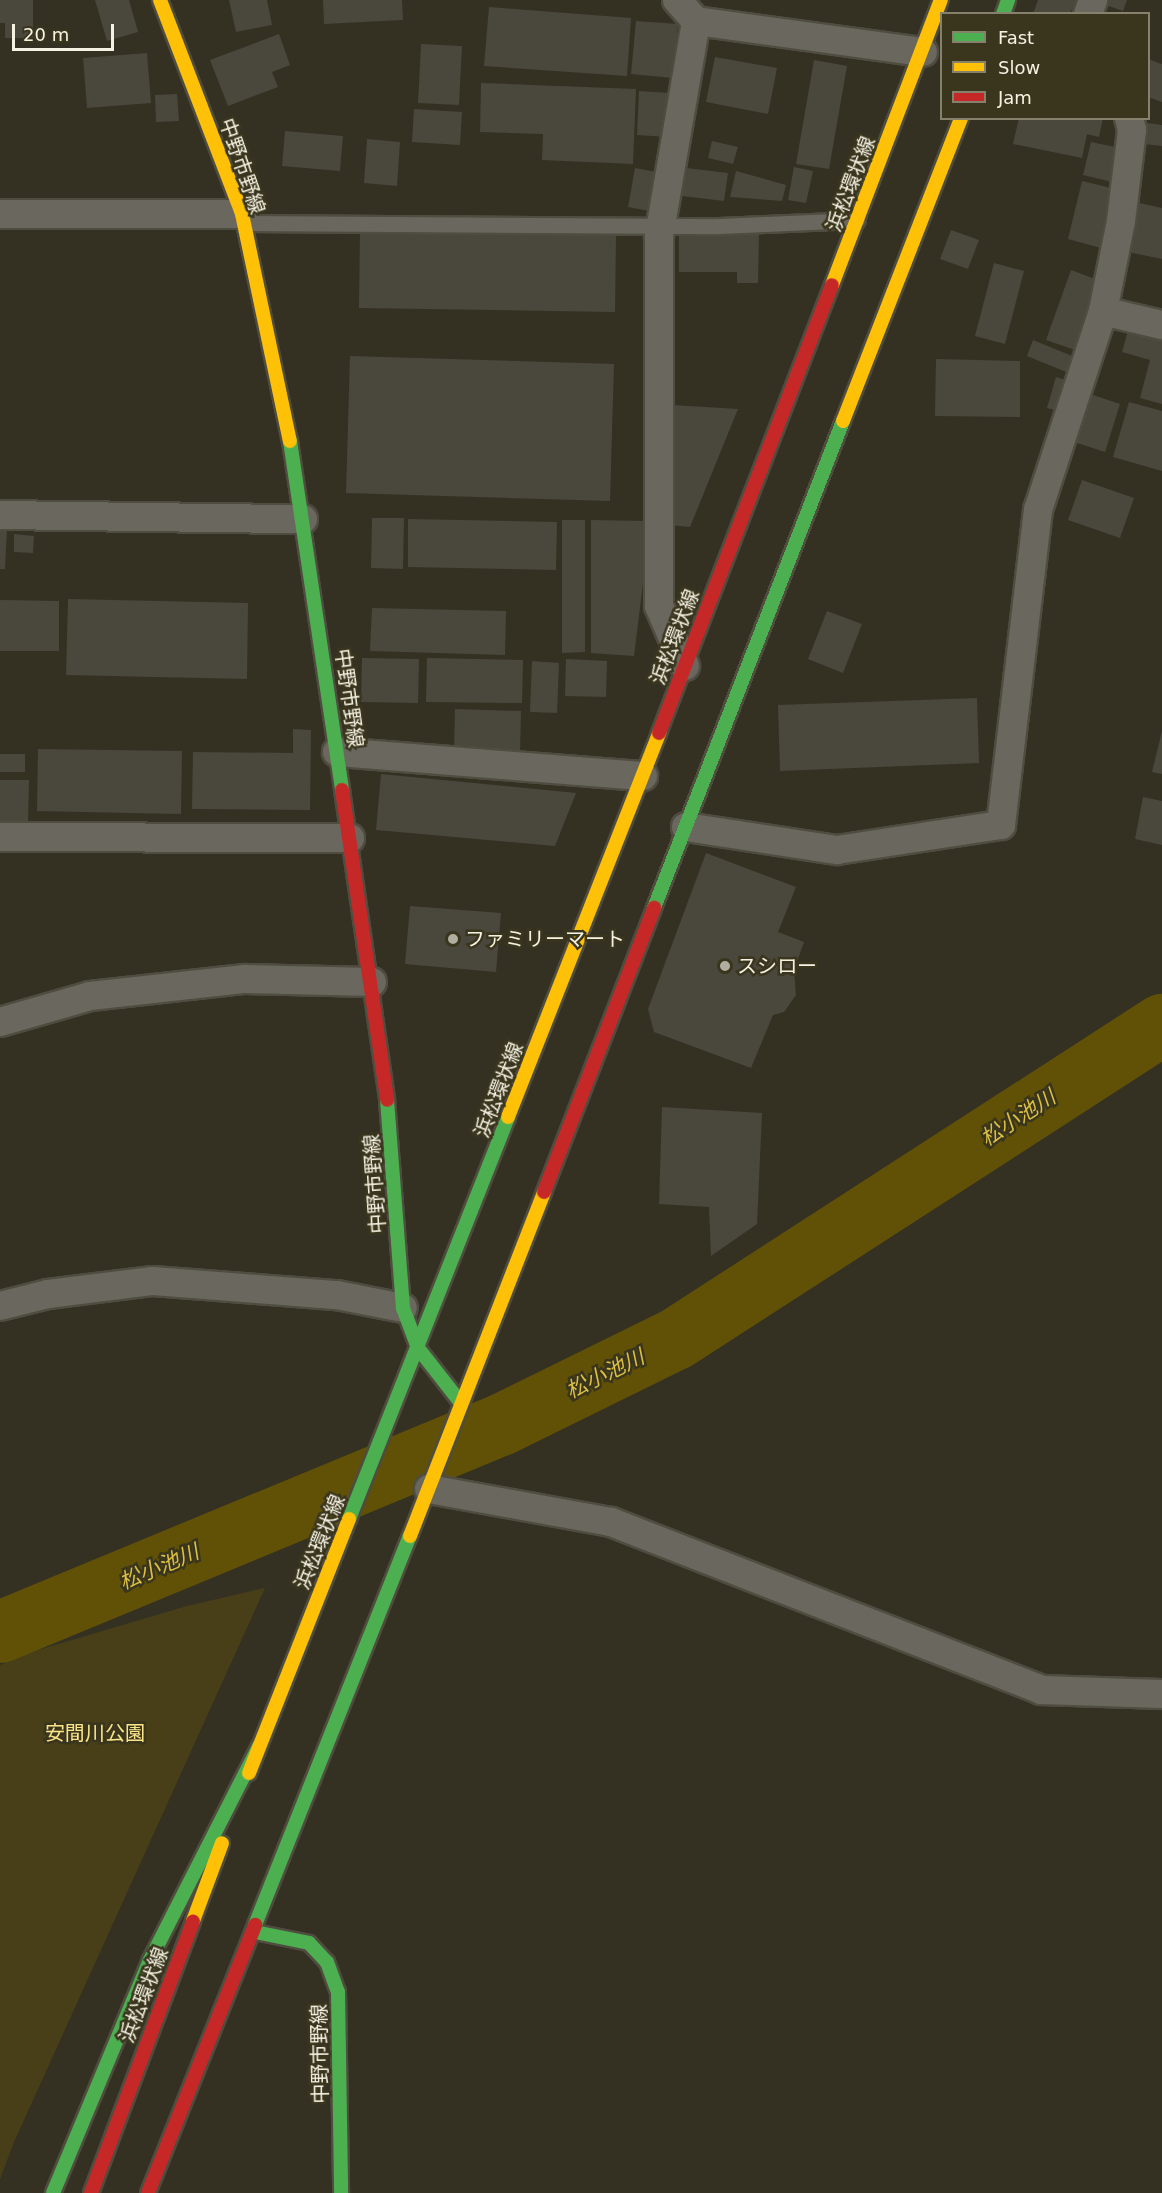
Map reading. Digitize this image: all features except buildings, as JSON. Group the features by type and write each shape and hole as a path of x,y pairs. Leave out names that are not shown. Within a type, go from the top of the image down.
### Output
{"main road":[{"name":"中野市野線","path":"160,0 242,218 303,519 390,1114 403,1308 418,1348 461,1403"},
{"name":"浜松環状線","path":"91,2193 259,1746 643,776 942,0"},
{"path":"148,2193 255,1932 960,120"},
{"path":"53,2193 149,1962 259,1746"},
{"name":"中野市野線","path":"255,1932 309,1942 327,1962 338,1992 341,2193"}],"street":[{"path":"685,666 659,606 660,225 686,10 923,52"},
{"path":"686,826 837,850 1001,825 1038,510 1103,311 1121,221 1132,130 1130,120"},
{"path":"0,214 242,218"},
{"path":"1103,311 1162,325"},
{"path":"0,515 303,519"},
{"path":"337,752 643,776"},
{"path":"0,837 350,838"},
{"path":"0,1022 102,995 245,980 372,982"},
{"path":"0,1306 48,1294 153,1281 337,1295 403,1308"},
{"path":"430,1484 611,1522 1041,1690 1162,1694"}],"lane":[{"path":"242,218 660,225 803,225 857,220"}],"green space":[{"name":"安間川公園","path":"265,1588 14,2142 0,2179 0,1665 28,1653 187,1606"}],"waterway":[{"name":"松小池川","path":"0,1632 503,1424 676,1339 1162,1025"}],"traffic: fast":[{"path":"1004,12 1008,0"},
{"path":"654,908 843,421"},
{"path":"290,441 342,790"},
{"path":"387,1100 403,1308 418,1348 461,1403"},
{"path":"349,1519 508,1117"},
{"path":"255,1925 410,1536"},
{"path":"53,2193 149,1962 259,1746"},
{"path":"255,1932 309,1943 327,1962 338,1992 341,2193"}],"traffic: slow":[{"path":"160,0 242,214 290,441"},
{"path":"832,285 941,0"},
{"path":"843,421 960,120"},
{"path":"508,1117 659,733"},
{"path":"410,1536 544,1192"},
{"path":"249,1773 349,1519"},
{"path":"193,1921 222,1843"}],"traffic: jam":[{"path":"659,733 832,285"},
{"path":"342,790 387,1100"},
{"path":"544,1192 654,908"},
{"path":"91,2193 193,1921"},
{"path":"148,2193 255,1925"}],"place":[{"name":"ファミリーマート","path":"453,939"},
{"name":"スシロー","path":"725,966"}]}
